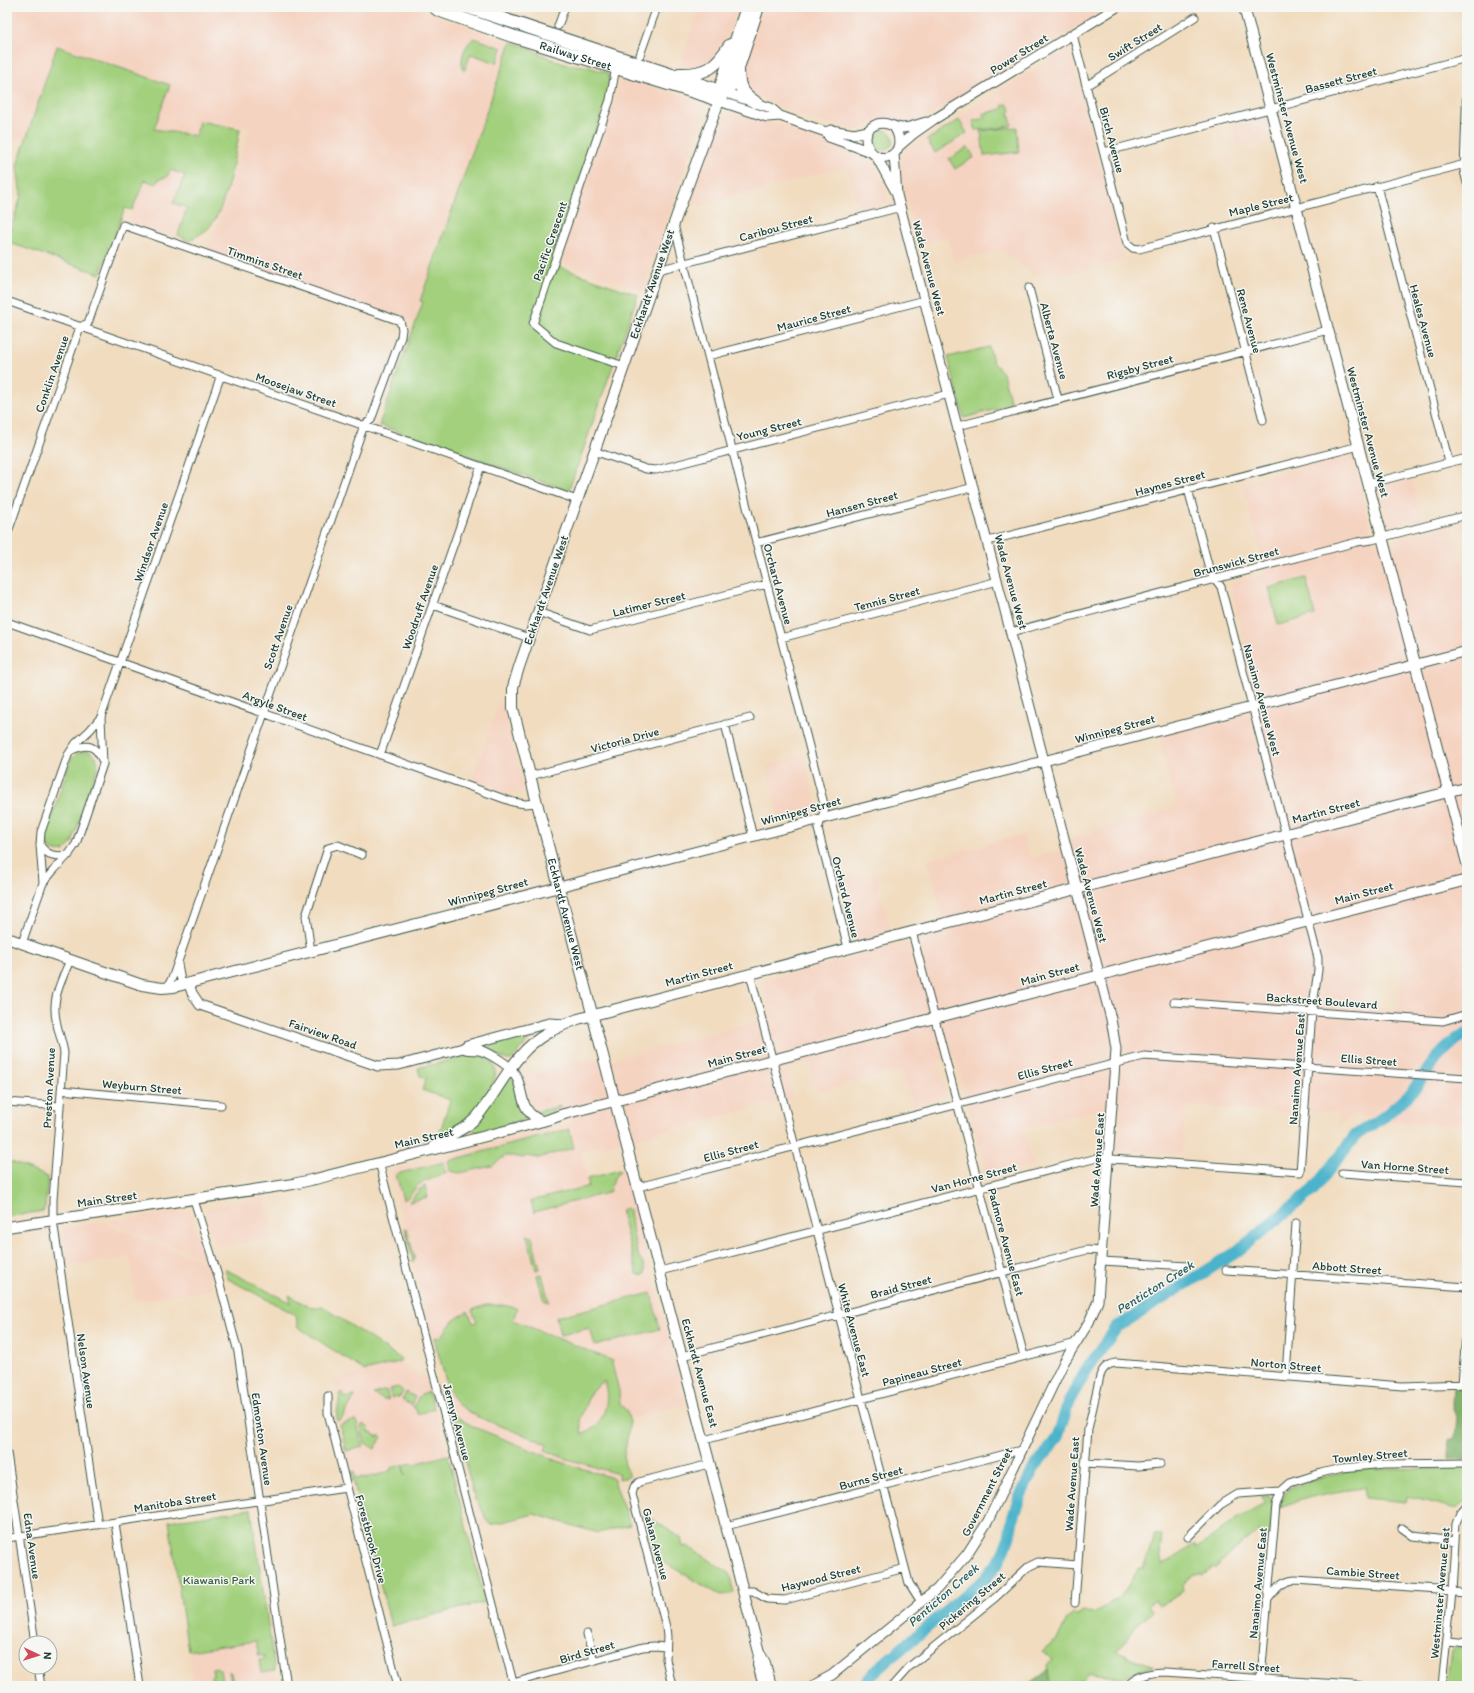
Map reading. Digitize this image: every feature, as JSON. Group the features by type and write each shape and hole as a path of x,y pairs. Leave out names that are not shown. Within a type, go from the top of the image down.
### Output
{"highway":[{"name":"Railway Street","path":"434,7 438,10 512,36 721,96"},
{"name":"Railway Street","path":"467,7 555,37 670,73 721,96"},
{"name":"Eckhardt Avenue West","path":"721,96 722,83 747,7"},
{"name":"Eckhardt Avenue West","path":"721,96 729,88 739,65 758,7"},
{"path":"670,73 696,74 714,66 739,33"},
{"path":"739,65 738,77 741,89 744,94 755,102"}],"main road":[{"name":"Westminster Avenue West","path":"1244,7 1467,863"},
{"name":"Eckhardt Avenue West","path":"616,1101 516,722 513,701 516,676 529,638 674,224 721,96"},
{"name":"Martin Street","path":"426,1150 453,1136 473,1121 484,1108 521,1054 549,1032 566,1024 593,1015 1448,792"},
{"name":"Main Street","path":"7,1227 293,1184 426,1150 456,1144 564,1114 1467,880"},
{"name":"Winnipeg Street","path":"70,960 142,985 167,988 186,985 559,887"},
{"path":"7,938 70,960"},
{"name":"Eckhardt Avenue East","path":"616,1101 759,1652 765,1663 771,1686"},
{"name":"Eckhardt Avenue East","path":"759,1652 758,1665 764,1686"}],"street":[{"path":"558,26 565,7"},
{"path":"640,55 657,7"},
{"name":"Power Street","path":"896,150 913,134 933,120 1117,7"},
{"name":"Swift Street","path":"1086,86 1195,17"},
{"name":"Birch Avenue","path":"1073,35 1128,243 1133,248"},
{"name":"Bassett Street","path":"1104,152 1271,110 1467,58"},
{"name":"Pacific Crescent","path":"616,67 610,100 533,324 556,343 624,366"},
{"path":"1467,82 1465,164 1467,183"},
{"path":"721,96 755,102 771,108 780,116 826,132 831,130 854,134 868,131 874,125 884,123 894,127 899,136 896,150 888,157 874,154 829,137 826,132"},
{"path":"721,96 767,117 780,116"},
{"name":"Power Street","path":"894,127 905,128 933,120"},
{"path":"868,131 866,143 874,154"},
{"name":"Wade Avenue West","path":"896,150 897,195"},
{"name":"Wade Avenue West","path":"874,154 897,195 901,207 1099,975"},
{"name":"Maple Street","path":"1133,248 1139,248 1465,164"},
{"name":"Heales Avenue","path":"1377,186 1449,462"},
{"name":"Caribou Street","path":"658,270 901,207"},
{"name":"Orchard Avenue","path":"674,224 825,808 818,829 848,948"},
{"name":"Timmins Street","path":"123,225 400,322"},
{"name":"Conklin Avenue","path":"7,535 80,327 88,322 123,225"},
{"name":"Rene Avenue","path":"1214,228 1263,420"},
{"name":"Alberta Avenue","path":"1029,288 1058,399"},
{"name":"Maurice Street","path":"708,356 925,300"},
{"name":"Moosejaw Street","path":"7,301 577,500"},
{"name":"Scott Avenue","path":"167,988 178,962 364,425 371,420 401,337 402,329 400,322"},
{"name":"Rigsby Street","path":"958,426 1328,330"},
{"name":"Windsor Avenue","path":"43,883 40,845 41,832 71,750 101,716 221,375"},
{"name":"Young Street","path":"594,451 646,469 656,470 949,394"},
{"name":"Haynes Street","path":"988,541 1359,446"},
{"path":"1368,484 1467,458"},
{"name":"Woodruff Avenue","path":"380,755 481,466"},
{"name":"Hansen Street","path":"756,543 974,487"},
{"name":"Nanaimo Avenue West","path":"1188,489 1210,572 1221,587 1309,921"},
{"name":"Brunswick Street","path":"1011,632 1467,515"},
{"name":"Tennis Street","path":"781,638 998,581"},
{"name":"Latimer Street","path":"538,612 590,630 767,584"},
{"path":"433,605 529,638"},
{"name":"Argyle Street","path":"7,622 513,802 525,804 537,803"},
{"name":"Winnipeg Street","path":"559,887 1467,651"},
{"name":"Windsor Avenue","path":"22,943 43,883 76,844 104,764 101,716"},
{"name":"Victoria Drive","path":"530,776 750,718"},
{"path":"725,724 753,837"},
{"path":"71,750 82,746 91,747 99,752 104,764"},
{"name":"Martin Street","path":"1448,792 1467,787"},
{"path":"40,845 44,850 53,856 69,854"},
{"path":"311,952 306,926 306,916 328,848 338,845 362,855"},
{"name":"Nanaimo Avenue East","path":"1300,1172 1307,1067 1318,965 1309,921"},
{"name":"Padmore Avenue East","path":"912,932 1024,1356"},
{"name":"Preston Avenue","path":"53,1220 52,1200 64,1053 56,1017 55,1004 70,960"},
{"name":"Scott Avenue","path":"178,962 186,985"},
{"name":"White Avenue East","path":"750,974 905,1568 911,1587 921,1602"},
{"name":"Wade Avenue East","path":"1076,1343 1094,1312 1098,1300 1116,1063 1115,1036 1099,975"},
{"name":"Fairview Road","path":"186,985 200,1006 378,1066 399,1064 463,1048"},
{"name":"Backstreet Boulevard","path":"1174,1002 1443,1021 1467,1014"},
{"name":"Martin Street","path":"463,1048 467,1044 549,1023 566,1024"},
{"path":"463,1048 485,1052 510,1068 517,1078 528,1113 536,1119 543,1121"},
{"name":"Ellis Street","path":"638,1187 1137,1057 1153,1056 1467,1078"},
{"name":"Weyburn Street","path":"61,1090 221,1105"},
{"path":"7,1102 60,1106"},
{"name":"Van Horne Street","path":"660,1271 1097,1158 1300,1172"},
{"name":"Jermyn Avenue","path":"379,1162 514,1685"},
{"name":"Van Horne Street","path":"1342,1174 1467,1182"},
{"name":"Edmonton Avenue","path":"194,1200 217,1273 238,1352 287,1686"},
{"name":"Nelson Avenue","path":"53,1220 98,1525"},
{"path":"1286,1376 1296,1223"},
{"name":"Braid Street","path":"682,1356 1087,1250 1102,1256 1188,1266"},
{"name":"Abbott Street","path":"1226,1270 1467,1287"},
{"path":"1465,1384 1467,1322"},
{"name":"Papineau Street","path":"704,1440 1076,1343"},
{"name":"Government Street","path":"812,1686 832,1675 948,1578 979,1536 1054,1382 1076,1343"},
{"name":"Norton Street","path":"1104,1368 1107,1365 1116,1363 1402,1386 1465,1384"},
{"name":"Wade Avenue East","path":"1075,1603 1088,1429 1100,1376 1104,1368"},
{"name":"Forestbrook Drive","path":"328,1396 328,1413 346,1488 398,1686"},
{"name":"Burns Street","path":"726,1526 1021,1450"},
{"name":"Edna Avenue","path":"7,1453 34,1635"},
{"path":"1085,1463 1138,1466 1160,1464"},
{"name":"Townley Street","path":"1281,1491 1296,1480 1341,1468 1385,1464 1467,1463"},
{"name":"Gahan Avenue","path":"672,1686 666,1659 666,1627 632,1500 633,1490 636,1485 642,1481 710,1464"},
{"name":"Manitoba Street","path":"7,1538 346,1488"},
{"path":"1188,1537 1220,1505 1238,1494 1281,1491"},
{"name":"Nanaimo Avenue East","path":"1261,1678 1276,1504 1281,1491"},
{"name":"Westminster Avenue East","path":"1442,1686 1448,1643 1456,1524 1460,1512 1467,1504"},
{"path":"115,1523 140,1686"},
{"path":"1402,1528 1413,1536 1455,1541"},
{"name":"Pickering Street","path":"892,1686 909,1667 996,1597 1028,1567 1038,1562 1078,1565"},
{"name":"Haywood Street","path":"743,1591 753,1591 767,1599 785,1600 905,1568"},
{"name":"Cambie Street","path":"1267,1601 1279,1585 1296,1580 1467,1592"},
{"path":"587,1634 594,1661"},
{"path":"1448,1643 1467,1644"},
{"name":"Bird Street","path":"514,1685 649,1646 666,1647"},
{"name":"Farrell Street","path":"1128,1686 1138,1677 1157,1672 1366,1686"},
{"path":"39,1675 41,1686"}],"shaded area":[{"path":"7,7 411,7 511,42 420,301 423,302 415,323 207,251 253,120 248,127 200,121 197,136 154,129 165,98 58,46 25,141 7,136"},
{"path":"700,7 739,7 724,45 711,60 696,67 679,68"},
{"path":"762,7 1110,7 935,112 911,124 895,123 889,119 878,119 858,131 800,116 748,93 743,80"},
{"path":"1254,7 1283,7 1255,14"},
{"path":"1068,49 1124,260 1055,278 1053,272 1036,276 1001,250 954,261 948,237 918,245 900,172 900,161 906,149"},
{"path":"621,78 694,99 700,104 702,109 702,114 693,145 644,287 641,290 561,262 570,238 568,234"},
{"path":"733,113 774,123 864,155 880,174 889,202 858,209 848,169 843,167 700,206 689,202 720,123 726,116"},
{"path":"1264,119 1269,138 1237,147 1232,127"},
{"path":"170,170 185,175 173,203 187,208 177,238 128,222 145,180 156,184 159,179"},
{"path":"1351,452 1375,545 1452,525 1467,582 1467,1126 1393,1121 1352,1115 1338,1126 1339,1113 1317,1111 1292,1113 1186,1106 1182,1154 1118,1150 1121,1110 1102,1109 1023,1128 1033,1165 987,1177 955,1056 938,1061 947,1097 912,1106 901,1070 817,1092 809,1062 785,1068 792,1098 635,1139 580,1151 587,1178 624,1169 686,1405 629,1419 624,1459 629,1477 615,1481 630,1525 598,1533 534,1514 488,1525 481,1525 390,1170 572,1123 567,1105 536,1112 530,1107 522,1076 594,1060 613,1059 771,1018 762,980 858,956 838,882 875,873 894,946 947,932 928,859 1023,835 1030,858 1068,848 1067,839 1177,807 1159,735 1260,710 1230,583 1266,573 1242,483","holes":["1403,946 1399,1010 1362,1007 1365,956"]},
{"path":"1411,476 1422,520 1390,529 1379,486 1381,484"},
{"path":"499,702 503,705 523,784 522,790 519,793 509,793 472,780"},
{"path":"804,755 818,810 780,820 766,765"},
{"path":"264,1197 274,1238 216,1247 205,1215 208,1207"},
{"path":"184,1210 190,1215 206,1259 107,1221"},
{"path":"100,1222 207,1263 207,1274 211,1290 136,1301 130,1257 67,1266 62,1235 64,1229"},
{"path":"399,1362 428,1380 485,1602 391,1626 336,1417 340,1398 337,1389 334,1387 336,1379"},
{"path":"270,1639 277,1686 194,1686 188,1651"}],"green space":[{"path":"474,38 502,48 497,63 471,54 464,71 462,62 463,53 470,41"},
{"path":"511,42 564,64 585,66 605,72 609,75 609,87 606,100 551,264 638,295 571,484 569,489 566,490 379,425 423,302 420,301"},
{"path":"57,46 170,85 154,129 196,136 199,121 240,129 233,165 222,206 207,230 189,241 178,235 187,208 173,203 185,175 170,170 167,177 159,179 156,184 145,180 132,210 125,208 100,274 7,242 21,196 17,166"},
{"path":"1007,104 1011,110 1009,114 1012,125 1000,128 976,130 973,121 984,118 983,114 1002,109 1003,105"},
{"path":"959,120 967,133 935,153 927,140"},
{"path":"1017,127 1019,152 984,156 981,131"},
{"path":"883,130 890,133 893,140 890,147 883,150 876,147 873,140 876,133"},
{"path":"968,147 974,157 955,169 949,159"},
{"path":"989,347 993,362 1003,373 1011,405 964,418 948,357"},
{"path":"1306,578 1315,615 1278,625 1269,588"},
{"path":"87,751 93,754 96,758 98,763 97,769 72,843 64,851 56,851 50,848 46,842 46,834 71,759 77,753"},
{"path":"545,1028 528,1041 511,1060 507,1060 475,1045"},
{"path":"476,1054 488,1059 494,1066 495,1075 492,1085 479,1105 464,1121 439,1135 450,1100 422,1090 426,1078 420,1076 418,1068"},
{"path":"511,1074 529,1118 483,1132 476,1132 471,1128"},
{"path":"561,1106 549,1115 541,1117 536,1112"},
{"path":"569,1129 574,1148 538,1158 527,1156 523,1158 505,1156 492,1166 460,1173 450,1171 448,1161"},
{"path":"7,1160 48,1177 45,1207 43,1211 7,1217"},
{"path":"444,1162 446,1172 440,1176 421,1183 406,1199 403,1200 396,1174"},
{"path":"619,1170 620,1172 614,1177 610,1192 534,1212 531,1201 589,1186 587,1179"},
{"path":"425,1186 428,1197 409,1202 420,1189"},
{"path":"625,1208 630,1211 636,1248 645,1269 645,1274 642,1276 637,1274 622,1216 621,1211"},
{"path":"405,1228 407,1229 415,1260 413,1262"},
{"path":"527,1235 532,1237 540,1269 536,1270"},
{"path":"225,1269 291,1303 289,1295 311,1308 322,1306 401,1359 399,1362 365,1371 298,1327 296,1315 228,1279"},
{"path":"542,1274 549,1302 545,1301 543,1298 537,1275"},
{"path":"651,1293 660,1329 595,1346 590,1328 560,1335 556,1317"},
{"path":"486,1305 502,1305 517,1308 513,1320 613,1361 612,1364 619,1391 620,1405 628,1415 629,1422 624,1459 629,1477 619,1479 618,1474 564,1458 545,1450 547,1444 478,1417 457,1404 448,1388 434,1338 441,1337 453,1321 468,1311 473,1323 477,1322 472,1310","holes":["604,1381 607,1397 604,1412 596,1425 590,1431 582,1435 580,1419 591,1391"]},
{"path":"398,1387 403,1391 399,1398 392,1398 389,1389"},
{"path":"1454,1387 1467,1388 1467,1460 1449,1459 1450,1439 1455,1439 1457,1417 1453,1406"},
{"path":"386,1390 389,1399 384,1400 373,1394"},
{"path":"342,1392 344,1398 355,1396 341,1420 337,1421 339,1394"},
{"path":"406,1392 415,1397 411,1405 402,1400"},
{"path":"429,1392 434,1409 417,1414 416,1409 413,1407 421,1394"},
{"path":"453,1415 474,1427 561,1462 613,1478 630,1525 598,1533 534,1514 491,1525 475,1500"},
{"path":"356,1420 363,1447 346,1451 340,1425"},
{"path":"363,1424 369,1428 368,1431 378,1437 379,1435 382,1437 375,1449 365,1443 361,1427"},
{"path":"448,1455 485,1602 391,1626 351,1472 354,1471 356,1479 365,1478 389,1472 391,1468 405,1464 403,1468 405,1476 404,1468 407,1464 414,1463 418,1465 418,1463"},
{"path":"1467,1467 1467,1501 1457,1509 1407,1496 1406,1502 1365,1498 1365,1488 1322,1495 1280,1507 1284,1494 1292,1487 1333,1474 1371,1468 1436,1469"},
{"path":"1261,1496 1269,1496 1273,1501 1270,1535 1263,1535 1260,1533 1249,1538 1230,1553 1216,1569 1214,1567 1203,1574 1195,1574 1183,1585 1182,1591 1160,1606 1155,1600 1148,1605 1153,1611 1134,1626 1127,1640 1116,1651 1139,1662 1141,1661 1154,1666 1120,1678 1109,1675 1088,1673 1081,1681 1076,1683 1050,1686 1047,1666 1052,1660 1042,1652 1057,1639 1067,1620 1073,1614 1077,1615 1083,1611 1093,1613 1120,1598 1139,1568 1143,1568 1153,1542 1154,1535 1162,1535 1160,1551 1162,1565 1196,1544 1197,1548 1240,1516 1265,1503"},
{"name":"Kiawanis Park","path":"251,1509 275,1671 261,1673 259,1660 263,1660 264,1657 262,1655 259,1656 256,1641 188,1651 169,1521"},
{"path":"644,1514 681,1538 683,1547 687,1546 729,1573 734,1593 722,1595 718,1594 655,1557"},
{"path":"1458,1647 1467,1648 1467,1686 1446,1686 1451,1651"},
{"path":"216,1667 220,1670 222,1681 225,1683 231,1682 229,1671 231,1673 233,1682 232,1686 218,1686 215,1680 211,1678 213,1675 212,1668"},
{"path":"1048,1670 1050,1686 1025,1686"}],"waterway":[{"name":"Penticton Creek","path":"863,1686 876,1670 986,1578 1000,1560 1009,1538 1013,1517 1019,1499 1035,1466 1058,1436 1069,1401 1087,1369 1117,1327 1235,1253 1313,1190 1356,1135 1385,1116 1411,1093 1438,1056 1457,1039 1467,1034"}]}
